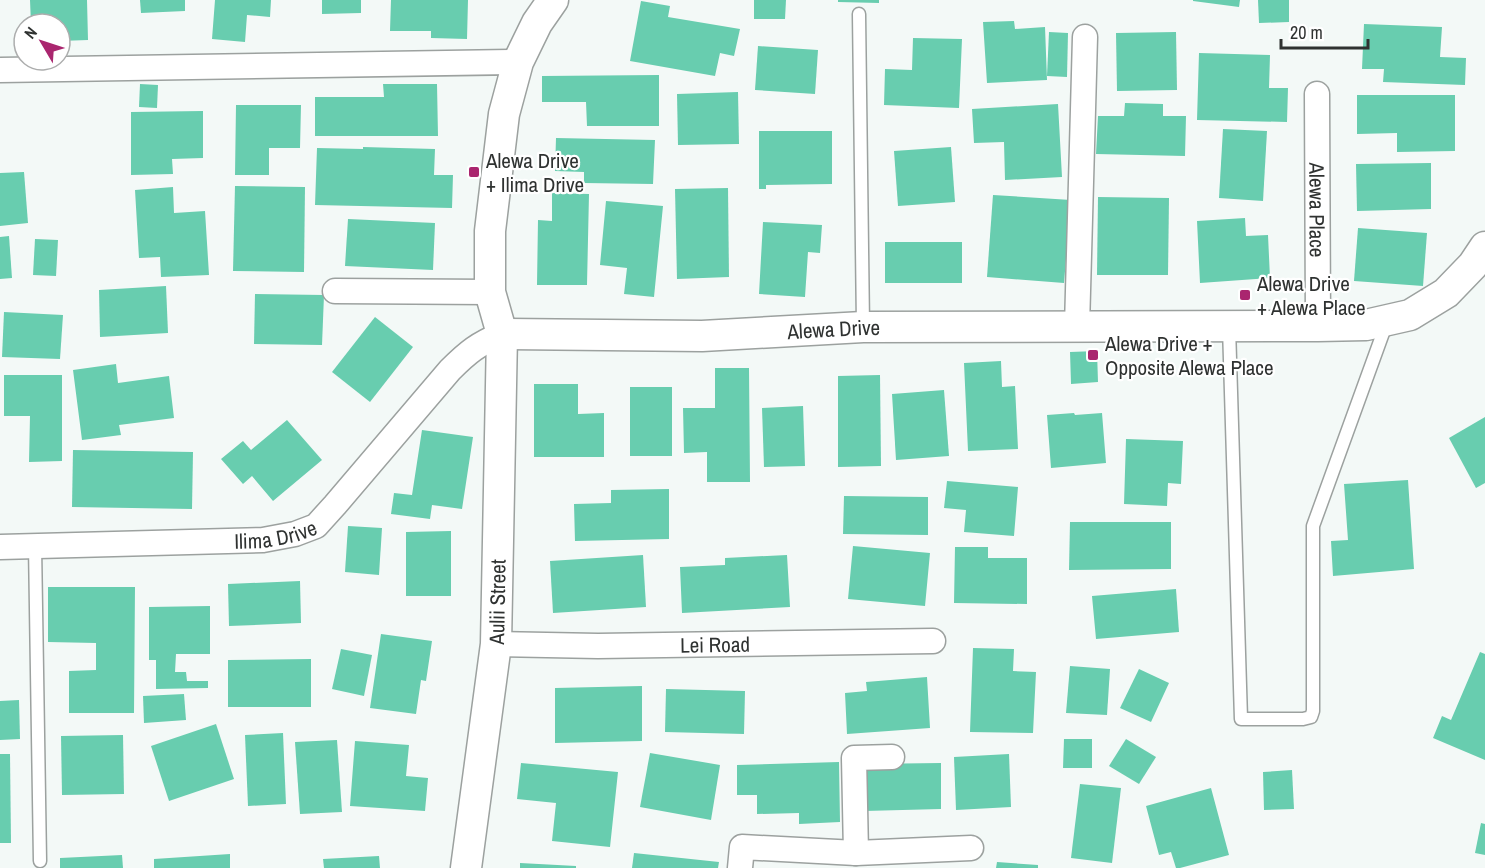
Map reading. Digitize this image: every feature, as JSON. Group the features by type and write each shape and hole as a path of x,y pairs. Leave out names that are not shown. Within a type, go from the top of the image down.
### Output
{"street":[{"path":"502,334 490,292 490,231 504,114 518,62 537,23 553,0"},
{"path":"1077,327 1085,37"},
{"path":"0,70 518,62"},
{"name":"Alewa Place","path":"1317,94 1318,326"},
{"name":"Alewa Drive","path":"502,334 702,336 862,327 1366,325 1410,315 1446,293 1473,265 1485,246"},
{"path":"335,291 490,292"},
{"name":"Ilima Drive","path":"0,547 263,540 295,534 316,526 450,370 468,352 502,334"},
{"name":"Aulii Street","path":"466,868 496,644 502,334"},
{"name":"Lei Road","path":"496,644 598,646 933,641"},
{"path":"856,853 854,758 892,757"},
{"path":"740,868 742,847 856,853 971,848"}],"lane":[{"path":"859,14 862,327"},
{"path":"1229,327 1241,719 1303,719 1311,717 1313,711 1313,526 1388,320"},
{"path":"36,545 40,861"}],"building":[{"path":"30,0 87,0 88,40 72,41 72,12 30,12"},
{"path":"140,0 185,0 185,11 141,13"},
{"path":"215,0 271,0 270,17 247,15 245,42 212,39"},
{"path":"322,0 361,0 361,13 322,14"},
{"path":"391,0 468,0 467,39 431,38 431,31 390,31"},
{"path":"754,0 786,0 785,19 754,19"},
{"path":"838,0 879,0 879,3 838,2"},
{"path":"1193,0 1240,0 1239,7"},
{"path":"1258,0 1289,0 1289,22 1259,23"},
{"path":"641,1 670,6 668,17 740,29 734,56 720,53 715,76 630,61"},
{"path":"1014,21 1015,29 1045,27 1047,80 987,83 983,22"},
{"path":"1364,24 1442,27 1440,57 1466,58 1465,85 1383,82 1384,69 1362,69"},
{"path":"1049,32 1068,33 1067,77 1047,76"},
{"path":"1176,32 1177,90 1117,91 1116,33"},
{"path":"913,38 962,39 959,108 884,105 885,69 912,70"},
{"path":"758,46 818,50 815,94 755,90"},
{"path":"1199,53 1270,55 1269,88 1288,88 1287,122 1197,120"},
{"path":"659,75 659,126 587,126 586,102 542,102 542,76"},
{"path":"140,84 158,85 157,108 139,107"},
{"path":"383,84 437,84 438,136 315,136 315,97 384,97"},
{"path":"738,92 739,144 678,145 677,94"},
{"path":"1357,95 1455,95 1455,151 1397,152 1397,133 1357,134"},
{"path":"1125,103 1163,104 1163,116 1186,116 1185,156 1096,154 1098,116 1124,116"},
{"path":"1058,104 1062,177 1005,180 1004,142 974,143 972,109"},
{"path":"236,105 301,105 300,148 269,148 269,175 235,175"},
{"path":"203,111 203,158 172,159 173,174 131,175 131,112"},
{"path":"1223,129 1267,131 1263,201 1219,198"},
{"path":"759,131 832,131 832,184 766,185 766,189 759,189"},
{"path":"556,138 655,140 653,184 584,183 584,172 555,171"},
{"path":"363,147 435,149 434,175 453,175 452,208 315,205 317,148 363,149"},
{"path":"951,147 955,202 898,206 894,151"},
{"path":"1431,163 1431,209 1357,211 1356,164"},
{"path":"24,172 28,223 0,226 0,173"},
{"path":"235,186 305,187 304,272 233,271"},
{"path":"173,187 174,213 205,211 209,275 161,277 160,257 139,258 135,190"},
{"path":"728,188 729,277 677,279 675,189"},
{"path":"552,193 589,194 587,285 537,285 538,220 552,221"},
{"path":"993,195 1071,200 1064,283 987,277"},
{"path":"1098,197 1169,198 1168,275 1097,275"},
{"path":"606,201 663,206 654,297 624,294 627,268 600,265"},
{"path":"1245,218 1246,236 1268,235 1270,278 1200,283 1197,221"},
{"path":"348,219 435,223 433,270 345,266"},
{"path":"763,222 822,225 820,253 808,252 805,297 759,294"},
{"path":"1358,228 1427,233 1423,286 1354,281"},
{"path":"9,236 12,278 0,279 0,237"},
{"path":"35,239 58,240 56,276 33,275"},
{"path":"885,242 962,242 962,283 885,283"},
{"path":"166,286 168,333 100,337 99,290"},
{"path":"255,294 324,295 322,345 254,344"},
{"path":"4,312 63,315 60,359 2,357"},
{"path":"375,317 413,347 370,402 332,372"},
{"path":"1097,351 1098,382 1071,384 1070,352"},
{"path":"1001,361 1002,387 1015,386 1018,449 968,451 964,363"},
{"path":"116,364 118,383 169,376 174,418 119,425 121,435 82,440 73,370"},
{"path":"715,368 749,368 750,482 707,482 707,452 684,453 683,408 715,408"},
{"path":"4,375 62,375 62,461 29,462 30,416 4,416"},
{"path":"880,375 881,466 838,467 838,376"},
{"path":"534,384 578,384 578,414 604,413 604,457 534,457"},
{"path":"630,387 672,387 672,456 630,456"},
{"path":"944,390 949,456 896,460 892,394"},
{"path":"803,406 805,466 764,467 762,408"},
{"path":"1074,413 1075,415 1102,413 1106,463 1051,468 1047,415"},
{"path":"1485,417 1485,483 1476,488 1449,438"},
{"path":"287,420 322,460 273,501 252,476 243,484 221,459 243,441 251,450"},
{"path":"422,430 473,437 462,509 432,505 430,519 391,514 394,493 412,495"},
{"path":"1126,439 1183,441 1181,484 1168,483 1167,506 1124,504"},
{"path":"73,450 193,452 192,509 72,507"},
{"path":"1408,480 1414,569 1333,576 1331,541 1348,540 1344,484"},
{"path":"947,481 1018,487 1014,536 964,532 966,510 944,508"},
{"path":"669,489 669,539 575,541 574,504 611,503 611,490"},
{"path":"844,496 928,497 928,535 843,534"},
{"path":"1070,522 1171,522 1171,569 1069,570"},
{"path":"348,526 382,528 379,575 345,572"},
{"path":"451,531 451,596 406,596 406,532"},
{"path":"853,546 930,553 925,606 848,599"},
{"path":"955,547 988,547 988,558 1027,558 1027,604 954,603"},
{"path":"643,555 646,607 553,613 550,561"},
{"path":"787,555 790,607 682,613 680,567 725,565 725,558"},
{"path":"300,581 301,623 229,626 228,584"},
{"path":"48,587 135,587 134,713 69,713 69,671 96,670 96,643 48,642"},
{"path":"1176,589 1179,632 1096,639 1092,596"},
{"path":"210,606 210,654 176,654 175,672 186,672 187,681 208,681 208,688 156,689 156,660 149,660 149,607"},
{"path":"381,634 432,641 426,681 421,680 416,714 370,708"},
{"path":"973,648 1014,649 1013,671 1036,672 1033,733 970,732"},
{"path":"341,649 372,655 364,696 332,689"},
{"path":"1480,652 1485,654 1485,760 1433,738 1442,716 1451,720"},
{"path":"311,659 311,707 228,707 228,660"},
{"path":"1070,666 1110,669 1107,715 1066,713"},
{"path":"1139,669 1169,683 1151,722 1120,708"},
{"path":"927,677 930,728 847,734 845,693 867,691 866,682"},
{"path":"642,686 642,741 555,743 555,688"},
{"path":"666,689 745,691 744,734 665,732"},
{"path":"184,694 186,720 144,723 143,696"},
{"path":"19,700 20,739 0,740 0,701"},
{"path":"216,724 234,779 169,801 151,746"},
{"path":"283,733 286,804 248,806 245,735"},
{"path":"123,735 124,794 62,795 61,736"},
{"path":"1064,739 1092,739 1092,768 1063,768"},
{"path":"1126,739 1156,757 1139,784 1109,766"},
{"path":"337,740 342,812 300,814 295,742"},
{"path":"355,741 409,745 406,776 428,778 425,811 350,806"},
{"path":"650,753 720,765 711,820 640,807"},
{"path":"0,754 10,754 11,843 0,843"},
{"path":"1009,754 1011,807 956,810 954,757"},
{"path":"839,762 840,822 799,824 799,813 757,814 757,795 737,795 737,765"},
{"path":"521,763 618,772 610,847 552,841 556,803 517,799"},
{"path":"941,763 941,809 864,811 863,764"},
{"path":"1292,770 1294,809 1264,810 1263,772"},
{"path":"1080,784 1121,788 1112,863 1071,858"},
{"path":"1211,788 1229,855 1176,868 1171,852 1159,855 1146,806"},
{"path":"1481,823 1485,824 1485,855 1475,853"},
{"path":"634,853 719,862 718,868 632,868"},
{"path":"230,854 230,868 154,868 154,859"},
{"path":"122,855 123,868 60,868 60,858"},
{"path":"379,856 380,868 324,868 323,859"},
{"path":"997,862 1038,865 1038,868 996,868"},
{"path":"520,863 576,866 576,868 520,868"}],"place":[{"name":"Alewa Drive + Ilima Drive","path":"474,172"},
{"name":"Alewa Drive + Alewa Place","path":"1245,295"},
{"name":"Alewa Drive + Opposite Alewa Place","path":"1093,355"}]}
